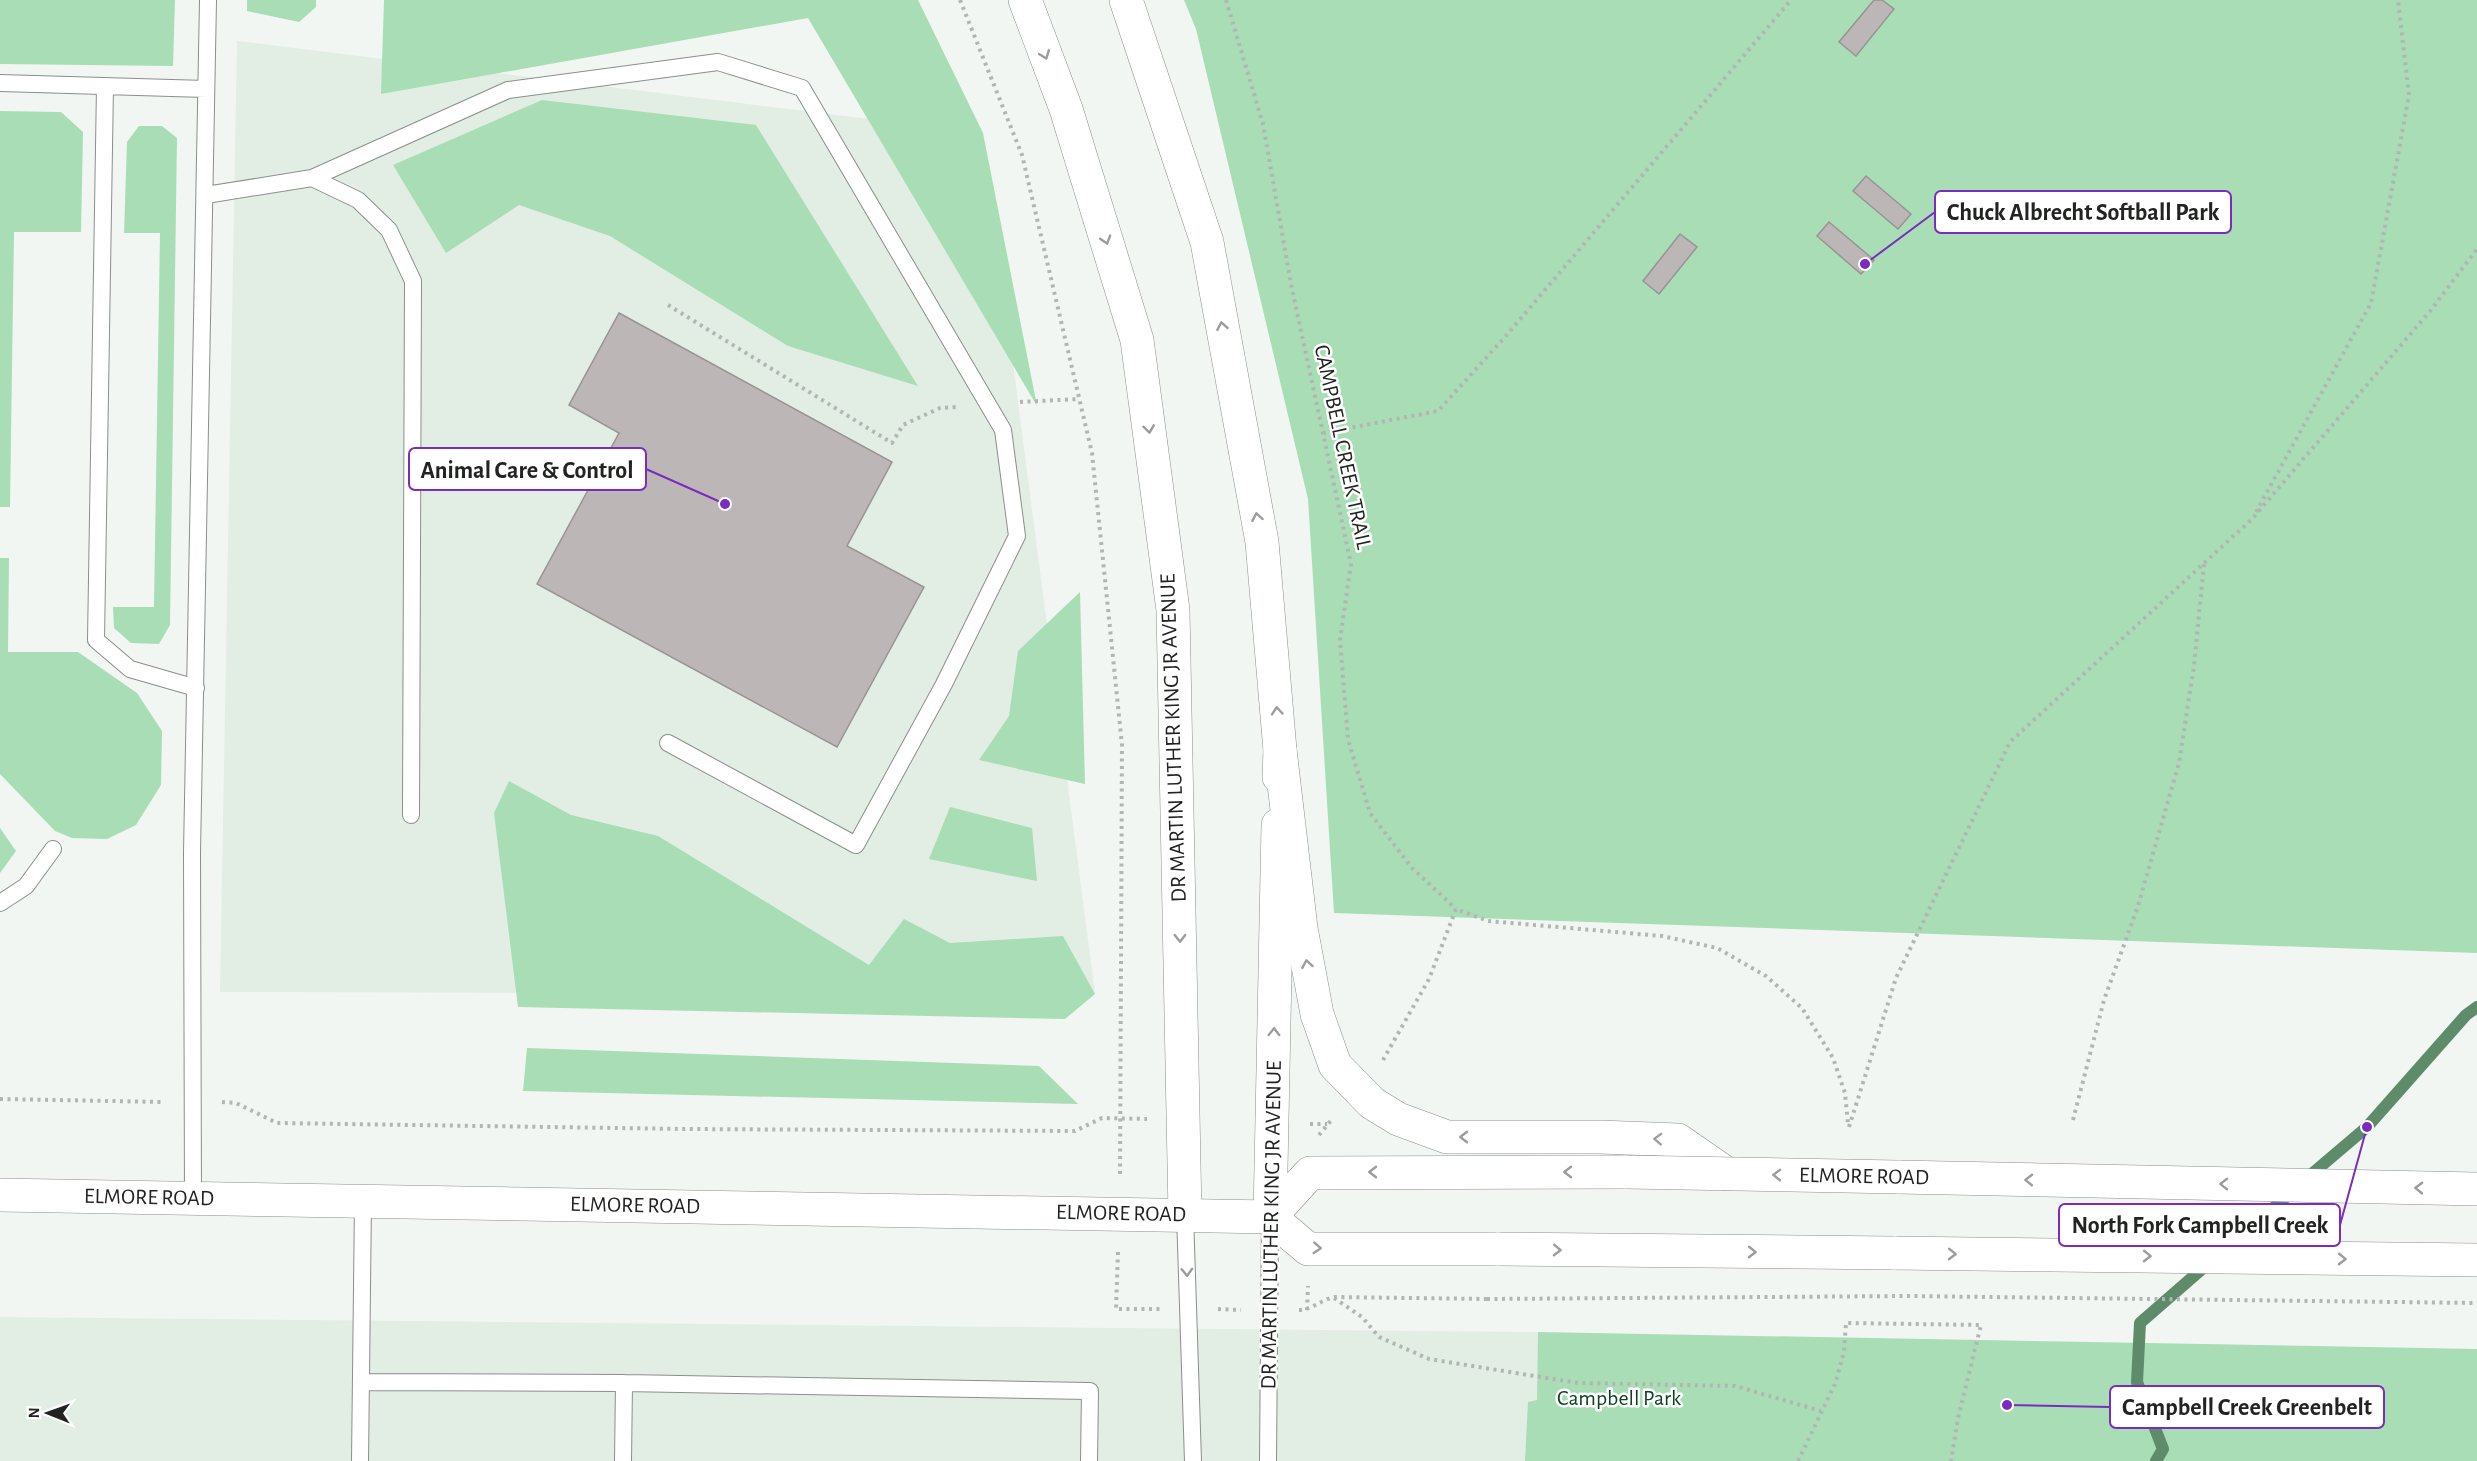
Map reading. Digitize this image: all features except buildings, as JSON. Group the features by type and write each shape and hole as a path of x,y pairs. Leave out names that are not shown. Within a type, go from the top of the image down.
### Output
{"main road":[{"name":"DR MARTIN LUTHER KING JR AVENUE","path":"1024,0 1066,109 1137,340 1171,598 1185,1214"},
{"name":"DR MARTIN LUTHER KING JR AVENUE","path":"1126,0 1207,242 1262,542 1280,750 1270,1216"},
{"path":"1280,750 1301,928 1317,1014 1335,1065 1372,1102 1398,1119 1447,1137 1600,1137 1678,1140 1727,1174"},
{"name":"ELMORE ROAD","path":"0,1195 1270,1216 1310,1173 1627,1172 2477,1189"},
{"path":"1270,1216 1308,1249 2477,1260"}],"lane":[{"path":"193,1197 192,853 208,0"},
{"path":"206,195 312,178 508,90 718,62 802,88 1003,430 1017,536 944,684 856,845 668,743"},
{"path":"0,83 206,89"},
{"path":"105,86 96,640 129,669 196,688"},
{"path":"312,178 358,200 389,230 413,281 411,815"},
{"path":"0,903 26,886 53,849"},
{"path":"360,1461 363,1201"},
{"name":"DR MARTIN LUTHER KING JR AVENUE","path":"1185,1214 1193,1461"},
{"name":"DR MARTIN LUTHER KING JR AVENUE","path":"1268,1461 1270,1216"},
{"path":"361,1382 624,1383 1090,1391 1089,1461"},
{"path":"623,1461 624,1383"}],"path":[{"path":"0,1099 236,1103 277,1123 1075,1131 1102,1118 1121,1118 1122,745 1092,453 1022,155 960,0"},
{"name":"CAMPBELL CREEK TRAIL","path":"1226,0 1263,124 1291,284 1351,564 1340,640 1348,739 1371,813 1412,868 1456,909"},
{"path":"1323,433 1438,411 1513,328 1791,0"},
{"path":"2252,519 2371,303 2409,95 2398,0"},
{"path":"1388,1054 1429,979 1456,909 1488,921 1662,936 1717,948 1766,976 1802,1008 1833,1058 1845,1093 1849,1128 1896,978 2010,742 2252,519 2431,310 2477,249"},
{"path":"668,305 892,443 903,425 940,408 1079,399"},
{"path":"2073,1120 2104,1000 2138,906 2179,763 2194,666 2204,563"},
{"path":"1307,1310 1321,1300 1334,1297 1487,1299 1908,1296 2477,1303"},
{"path":"1334,1297 1362,1317 1379,1336 1429,1359 1578,1383 1735,1386 1821,1411"},
{"path":"1798,1461 1835,1384 1844,1352 1846,1323 1981,1325 1958,1418 1951,1461"}],"shaded area":[{"path":"237,41 983,133 1095,994 220,992"},
{"path":"0,1317 1538,1332 1537,1461 0,1461"}],"green space":[{"path":"0,0 175,0 173,66 0,64"},
{"path":"247,0 316,0 316,7 299,22 247,11"},
{"path":"384,0 918,0 983,133 1037,406 808,18 381,94"},
{"path":"1184,0 2477,0 2477,953 1334,913 1308,499 1196,29"},
{"path":"542,100 756,125 918,386 788,346 610,236 519,205 446,253 393,165"},
{"path":"0,111 61,112 83,132 81,232 14,232 10,507 0,507"},
{"path":"139,126 162,126 177,138 170,625 159,644 131,643 114,628 113,607 154,607 160,233 124,233 127,142"},
{"path":"0,558 9,558 8,652 78,652 137,693 162,731 161,785 136,825 107,839 72,838 55,831 0,774"},
{"path":"1080,592 1085,784 979,760 1009,716 1018,651"},
{"path":"509,781 571,815 658,836 869,965 904,919 950,943 1063,936 1095,994 1065,1019 518,1007 494,813"},
{"path":"950,807 1032,828 1037,881 929,859"},
{"path":"0,828 16,851 0,873"},
{"path":"527,1048 1039,1066 1078,1104 523,1091"},
{"name":"Campbell Park","path":"1538,1332 2477,1349 2477,1461 1525,1461 1528,1402 1537,1400"}],"waterway":[{"path":"2307,1178 2367,1127 2466,1015 2477,1007"},
{"path":"2223,1251 2292,1192"},
{"path":"2156,1461 2163,1449 2137,1382 2140,1323 2210,1262"}],"place":[{"name":"Chuck Albrecht Softball Park","path":"1865,264"},
{"name":"Animal Care & Control","path":"725,504"},
{"name":"North Fork Campbell Creek","path":"2367,1127"},
{"name":"Campbell Creek Greenbelt","path":"2007,1405"}]}
